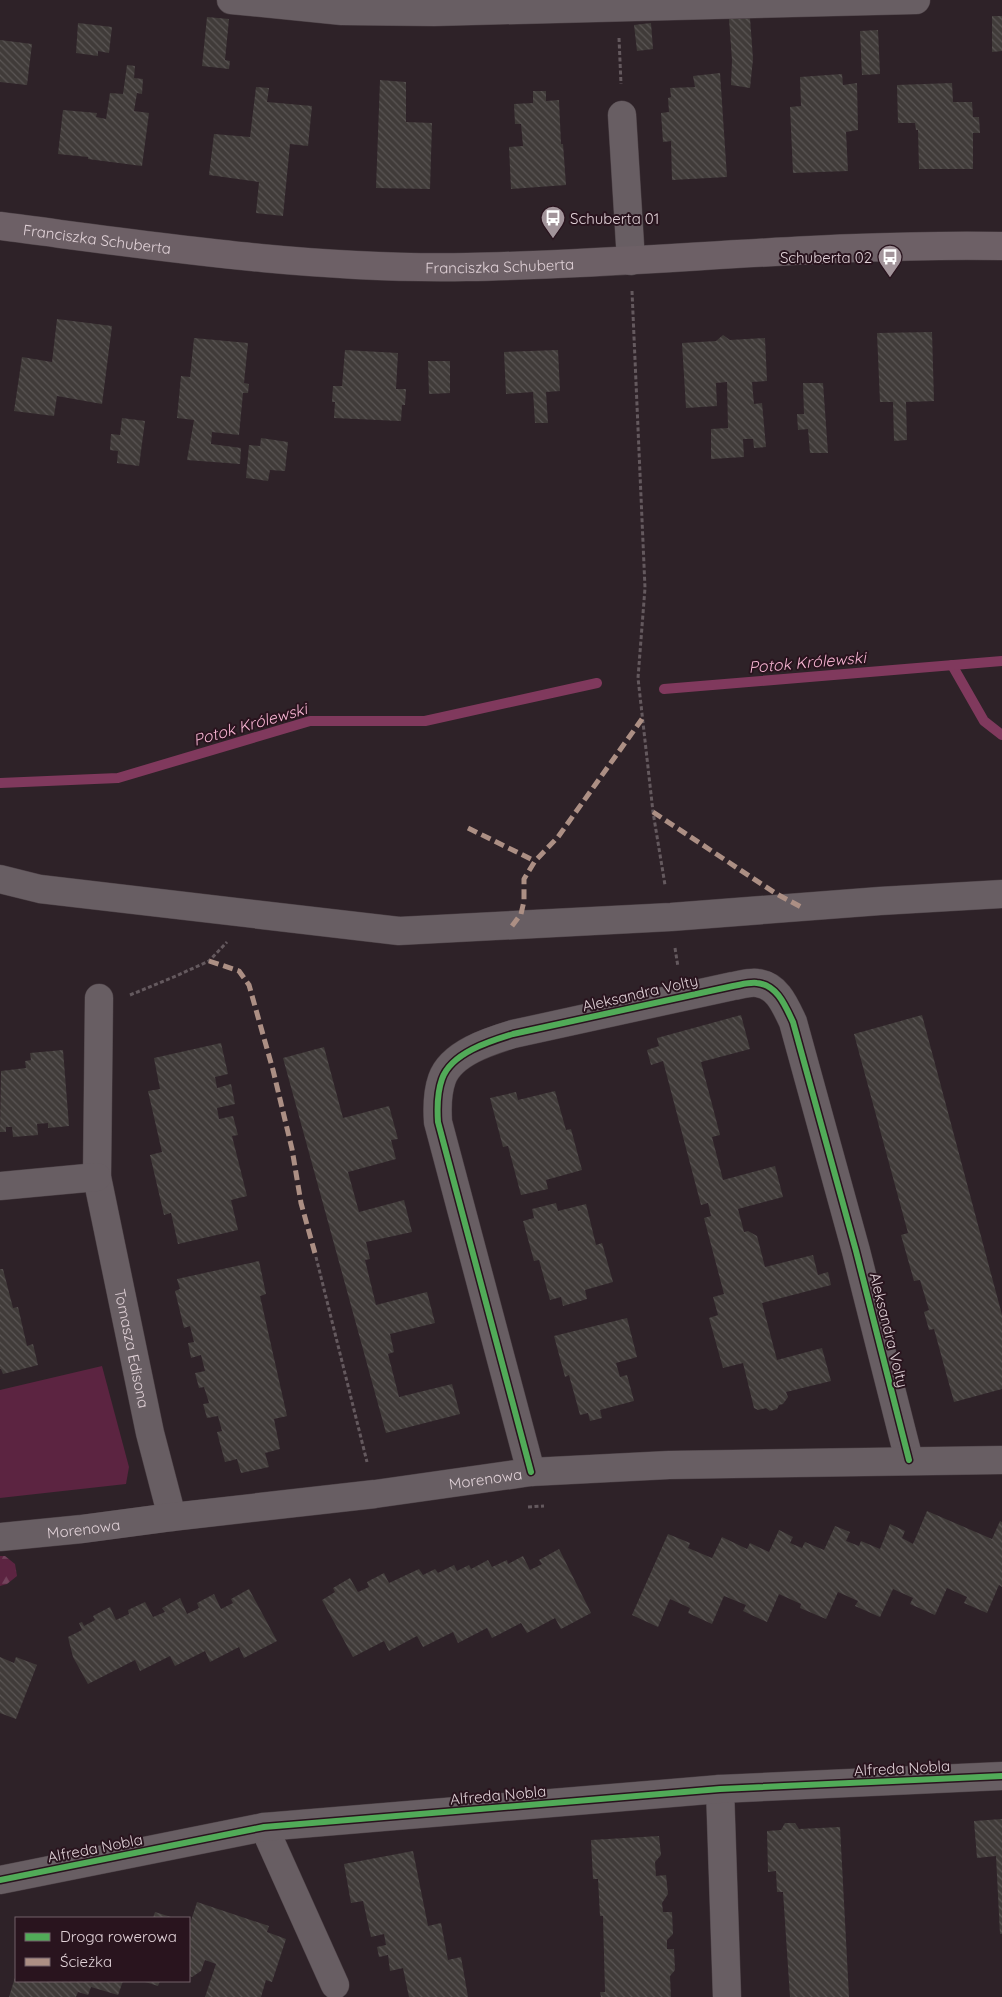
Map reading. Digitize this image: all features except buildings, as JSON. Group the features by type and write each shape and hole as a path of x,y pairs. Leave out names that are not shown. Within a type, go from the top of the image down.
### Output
{"main road":[{"name":"Franciszka Schuberta","path":"0,226 249,258 325,264 467,267 631,274 783,250 925,245 1002,246"}],"street":[{"path":"248,1 342,11 618,12 916,0"},
{"path":"622,115 631,274"},
{"path":"0,879 40,889 398,931 671,918 871,901 1002,894"},
{"name":"Aleksandra Volty","path":"531,1472 438,1122 437,1096 442,1076 458,1058 485,1042 513,1034 682,997 757,983 772,988 783,1000 792,1022 854,1242 909,1460"},
{"name":"Tomasza Edisona","path":"99,998 97,1177 150,1433 172,1517"},
{"path":"0,1186 97,1177"},
{"name":"Morenowa","path":"0,1537 374,1494 531,1472 669,1465 1002,1460"},
{"name":"Alfreda Nobla","path":"0,1880 264,1827 720,1789 1002,1776"},
{"path":"720,1789 727,1997"},
{"path":"264,1827 335,1985"}],"path":[{"path":"618,12 622,115"},
{"path":"631,274 645,588 638,678 653,812 682,997"},
{"path":"99,998 127,996 176,976 209,961 230,939"},
{"path":"316,1257 367,1463"},
{"path":"528,1507 547,1505"}],"green space":[{"path":"102,1366 129,1467 126,1484 0,1498 0,1390"},
{"path":"0,1556 5,1556 15,1564 17,1576 7,1584 0,1586"}],"waterway":[{"name":"Potok Królewski","path":"664,689 1002,661"},
{"name":"Potok Królewski","path":"952,665 984,721 1002,735"},
{"name":"Potok Królewski","path":"0,783 118,778 310,721 425,721 597,683"}],"marked path":[{"path":"512,926 521,914 524,901 524,879 535,861 558,837 642,719"},
{"path":"653,812 775,893 801,907"},
{"path":"468,828 535,861"},
{"path":"209,961 239,971 249,985 273,1070 292,1149 301,1203 316,1257"}],"cycle path":[{"path":"531,1472 438,1122 438,1100 442,1079 447,1070 462,1055 493,1040 748,983 764,985 775,992 793,1022 856,1251 909,1460"},
{"path":"0,1880 264,1827 720,1789 1002,1776"}],"place":[{"name":"Schuberta 01","path":"553,239"},
{"name":"Schuberta 02","path":"890,278"}]}
